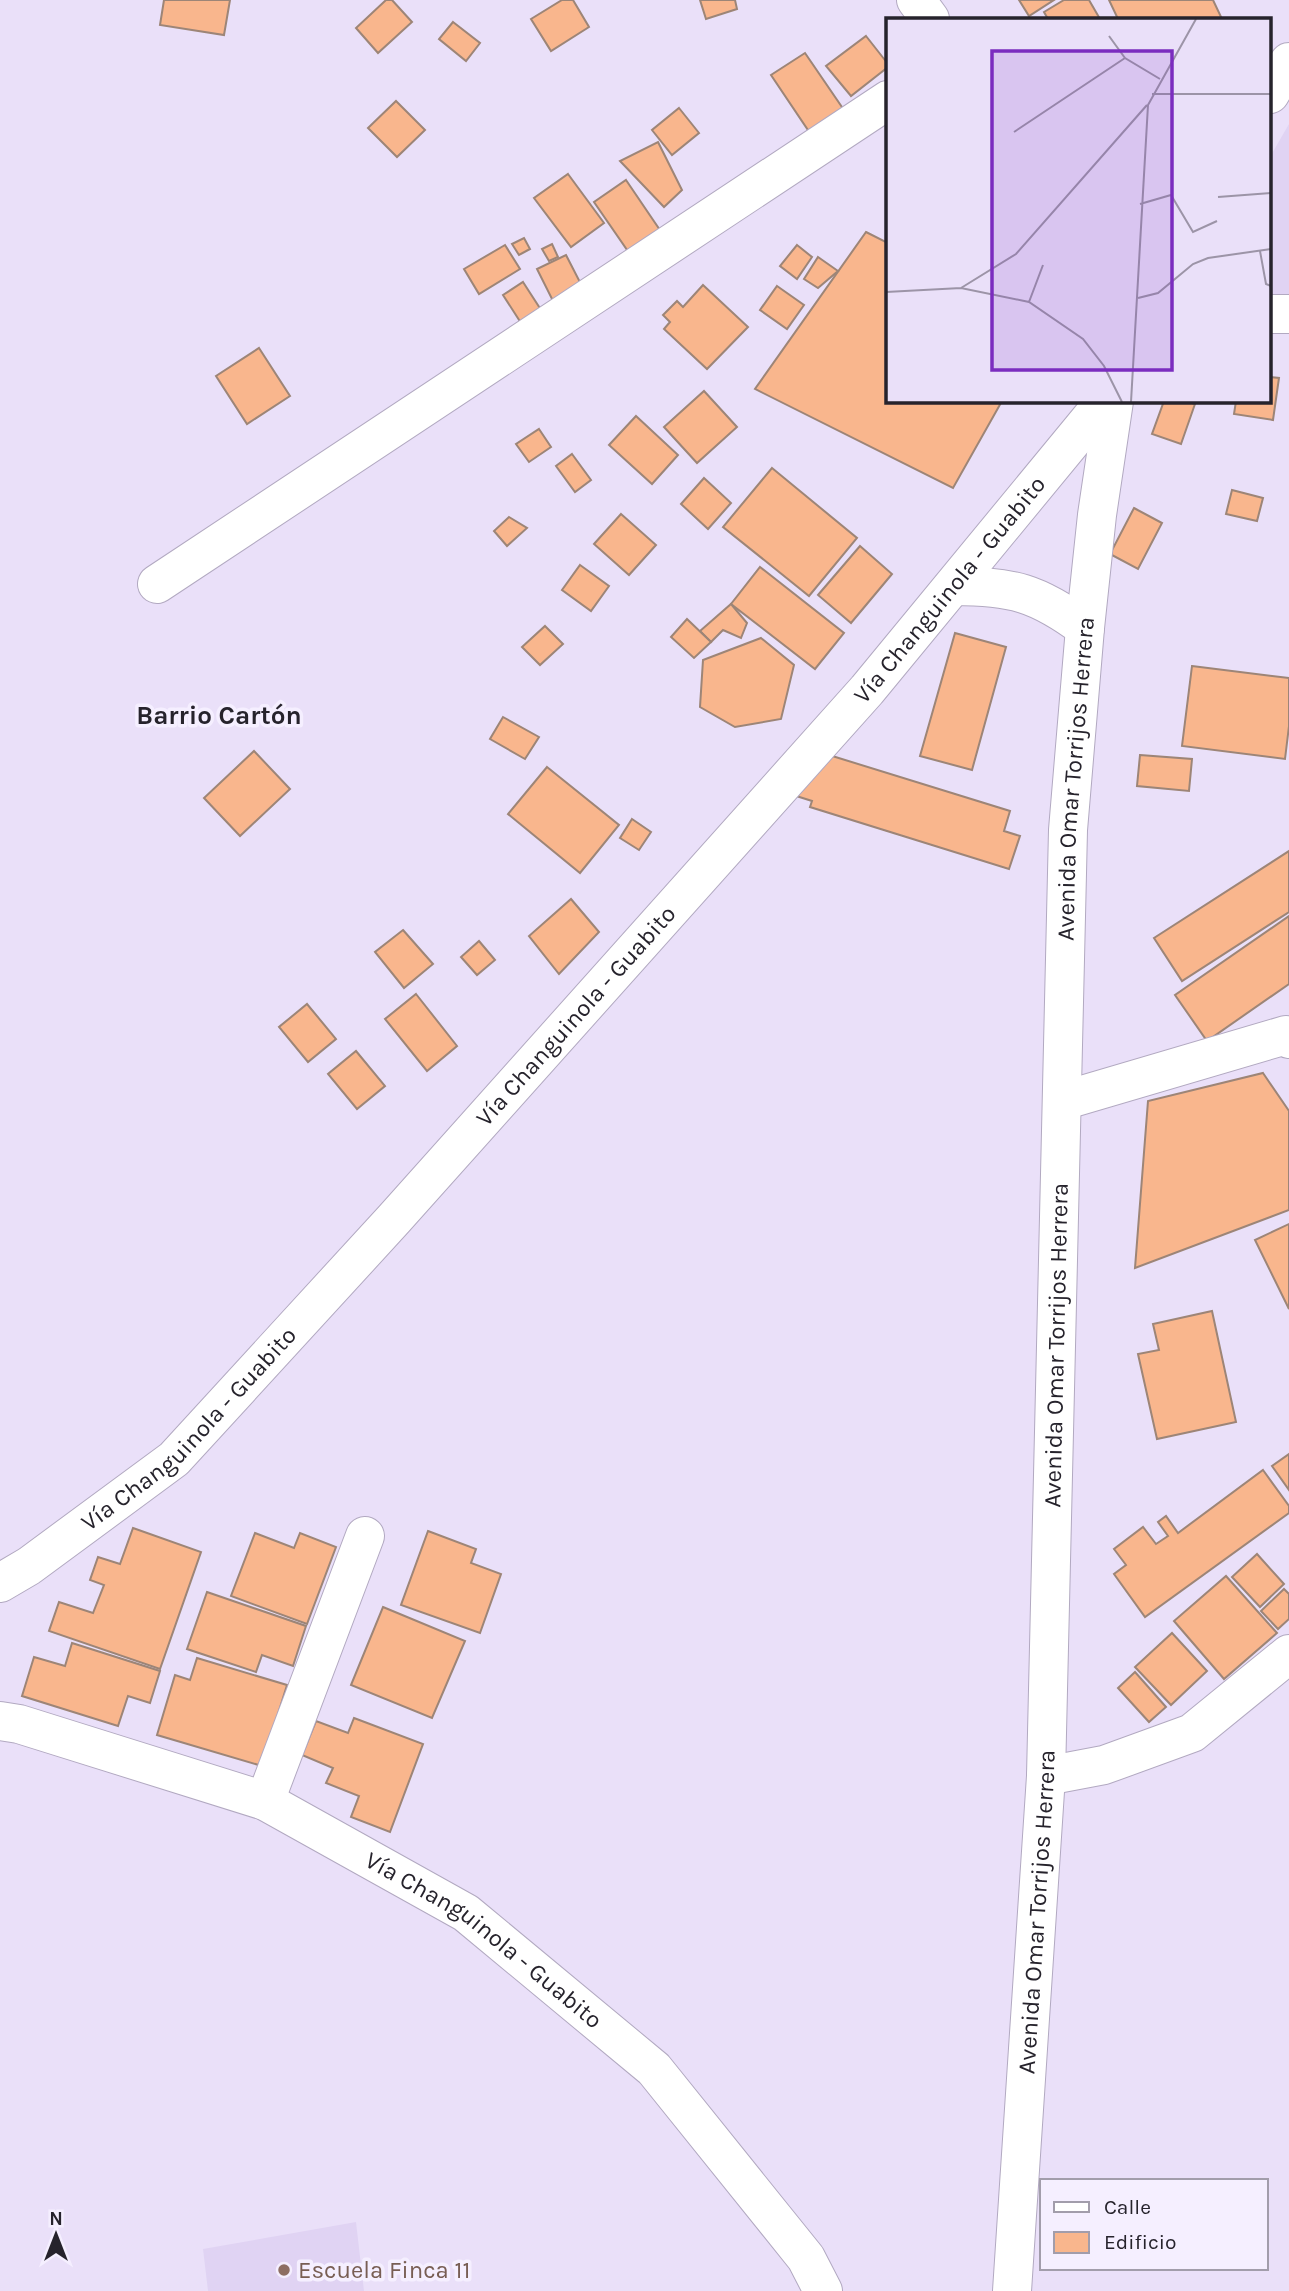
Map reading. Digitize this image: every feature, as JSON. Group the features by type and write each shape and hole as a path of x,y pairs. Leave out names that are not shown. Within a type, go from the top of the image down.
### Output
{"street":[{"path":"916,0 929,18"},
{"path":"1272,91 1289,62"},
{"path":"157,584 886,101"},
{"name":"Vía Changuinola - Guabito","path":"0,1583 29,1566 174,1459 394,1219 867,691 1104,402"},
{"name":"Avenida Omar Torrijos Herrera","path":"1012,2291 1046,1776 1068,830 1097,515 1114,402"},
{"path":"954,586 989,586 1024,593 1057,607 1085,628"},
{"path":"1062,1101 1286,1035 1289,1039"},
{"path":"265,1801 365,1536"},
{"path":"1046,1776 1104,1765 1192,1733 1289,1654"},
{"name":"Vía Changuinola - Guabito","path":"0,1721 19,1724 265,1801 466,1913 654,2069 806,2258 823,2291"}],"shaded area":[{"path":"1289,124 1289,295 1272,297 1272,154"},
{"name":"Escuela Finca 11","path":"356,2222 364,2291 208,2291 203,2249"}],"building":[{"path":"164,0 230,0 224,35 160,25"},
{"path":"386,0 392,0 412,22 378,53 356,28"},
{"path":"562,0 573,0 589,27 551,51 531,19"},
{"path":"700,0 735,0 737,9 706,19"},
{"path":"1019,0 1054,0 1029,16"},
{"path":"1064,0 1089,0 1099,18 1047,18 1044,12"},
{"path":"1109,0 1213,0 1222,18 1118,18"},
{"path":"453,22 480,43 466,61 439,39"},
{"path":"866,36 886,61 886,69 851,96 826,66"},
{"path":"805,53 846,113 812,136 771,75"},
{"path":"396,101 425,130 397,157 368,128"},
{"path":"679,108 699,133 672,155 652,130"},
{"path":"658,142 682,190 664,207 620,161"},
{"path":"568,174 604,223 571,247 534,198"},
{"path":"626,180 666,239 634,260 594,202"},
{"path":"866,232 886,242 886,402 1001,402 953,488 755,389"},
{"path":"524,238 530,249 519,255 512,244"},
{"path":"552,244 558,257 549,261 542,249"},
{"path":"505,245 520,269 479,294 464,269"},
{"path":"797,245 812,257 797,279 780,266"},
{"path":"566,255 584,290 555,305 537,269"},
{"path":"818,257 838,271 818,288 804,279"},
{"path":"523,282 543,313 523,326 503,295"},
{"path":"703,285 748,327 707,369 664,329 670,322 663,315 677,301 683,307"},
{"path":"777,286 804,305 787,329 760,310"},
{"path":"259,348 290,396 247,424 216,376"},
{"path":"1272,377 1279,378 1273,420 1234,414 1236,402 1272,402"},
{"path":"704,391 737,427 697,463 664,427"},
{"path":"1164,402 1195,404 1181,444 1152,434"},
{"path":"636,416 678,455 652,484 609,445"},
{"path":"539,429 551,447 529,462 516,444"},
{"path":"572,454 591,480 575,492 556,466"},
{"path":"772,468 857,538 809,596 723,527"},
{"path":"704,478 731,503 708,529 681,504"},
{"path":"1232,490 1263,498 1257,521 1226,514"},
{"path":"1134,508 1162,523 1138,569 1110,554"},
{"path":"621,514 656,545 629,575 594,544"},
{"path":"509,517 527,528 507,546 494,531"},
{"path":"860,546 892,574 851,623 818,595"},
{"path":"580,565 609,586 591,611 562,590"},
{"path":"760,567 844,633 815,669 731,604"},
{"path":"731,604 747,623 741,638 723,630 711,642 700,631"},
{"path":"687,619 711,642 694,658 671,637"},
{"path":"545,626 563,644 540,665 522,647"},
{"path":"955,633 1006,647 972,770 920,756"},
{"path":"761,638 794,665 781,719 735,727 700,707 703,660"},
{"path":"1192,666 1289,678 1289,726 1285,759 1182,746"},
{"path":"503,717 539,737 525,759 490,739"},
{"path":"254,751 290,789 240,836 204,798"},
{"path":"829,755 1010,811 1004,831 1020,836 1009,869 810,807 812,801 793,795"},
{"path":"1140,755 1192,759 1189,791 1137,786"},
{"path":"547,767 619,825 580,873 508,814"},
{"path":"632,819 651,832 639,850 620,838"},
{"path":"1289,851 1289,912 1182,981 1154,938"},
{"path":"571,899 599,932 559,974 529,936"},
{"path":"1289,916 1289,984 1207,1041 1175,995"},
{"path":"403,930 433,964 404,988 375,952"},
{"path":"479,941 495,960 477,975 461,957"},
{"path":"416,994 457,1046 427,1071 385,1019"},
{"path":"307,1004 336,1039 308,1062 279,1027"},
{"path":"356,1051 385,1086 357,1109 328,1074"},
{"path":"1263,1073 1289,1111 1289,1210 1135,1268 1148,1101"},
{"path":"1289,1224 1289,1309 1255,1240"},
{"path":"1212,1311 1236,1422 1157,1439 1138,1354 1159,1350 1153,1324"},
{"path":"1289,1454 1289,1490 1272,1466"},
{"path":"1263,1470 1289,1506 1289,1513 1145,1617 1114,1574 1126,1565 1114,1549 1143,1527 1156,1544 1168,1536 1158,1522 1166,1516 1178,1533"},
{"path":"133,1528 201,1552 160,1669 49,1631 59,1602 93,1613 104,1585 90,1580 98,1557 120,1564"},
{"path":"428,1531 476,1549 471,1563 501,1574 480,1633 401,1605"},
{"path":"255,1533 294,1548 300,1533 336,1547 307,1624 231,1596"},
{"path":"1257,1554 1284,1584 1260,1607 1232,1577"},
{"path":"1226,1576 1277,1633 1224,1679 1174,1621"},
{"path":"1284,1589 1289,1594 1289,1619 1278,1629 1261,1611"},
{"path":"207,1592 306,1626 293,1666 262,1655 256,1672 187,1649"},
{"path":"383,1607 465,1641 432,1718 351,1685"},
{"path":"1172,1633 1207,1671 1171,1705 1135,1667"},
{"path":"72,1643 160,1671 150,1703 128,1696 118,1726 22,1696 34,1657 65,1666"},
{"path":"197,1658 287,1685 262,1766 157,1735 175,1675 190,1680"},
{"path":"1135,1672 1166,1707 1149,1722 1118,1688"},
{"path":"354,1718 423,1744 390,1832 351,1817 359,1796 326,1783 333,1768 302,1755 316,1721 348,1733"}],"place":[{"name":"Escuela Finca 11","path":"284,2270"}],"district":[{"name":"Barrio Cartón","path":"219,715"}]}
